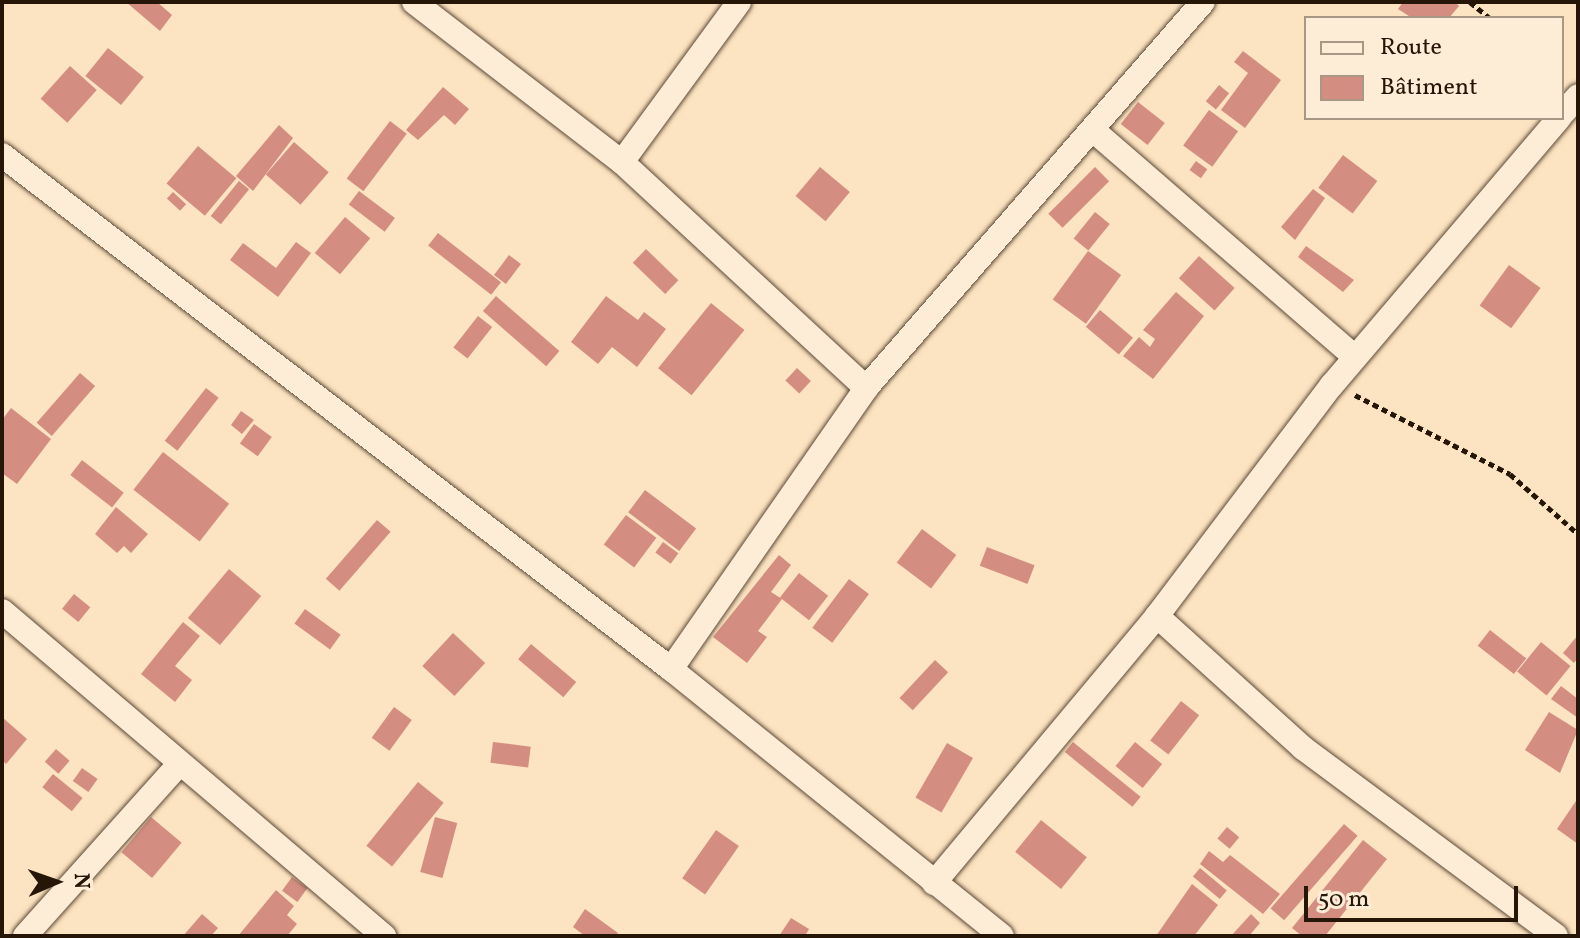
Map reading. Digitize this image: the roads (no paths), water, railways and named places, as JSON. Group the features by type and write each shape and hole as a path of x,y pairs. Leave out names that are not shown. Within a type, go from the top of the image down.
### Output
{"street":[{"path":"414,2 622,162 866,388"},
{"path":"622,162 739,2"},
{"path":"671,669 866,388 1094,131 1203,2"},
{"path":"1564,112 1578,96"},
{"path":"934,883 1157,616 1332,385 1557,120"},
{"path":"1094,131 1355,357"},
{"path":"2,155 671,669 1002,936"},
{"path":"2,611 384,936"},
{"path":"1157,616 1303,748 1556,936"},
{"path":"25,936 180,763"}]}
